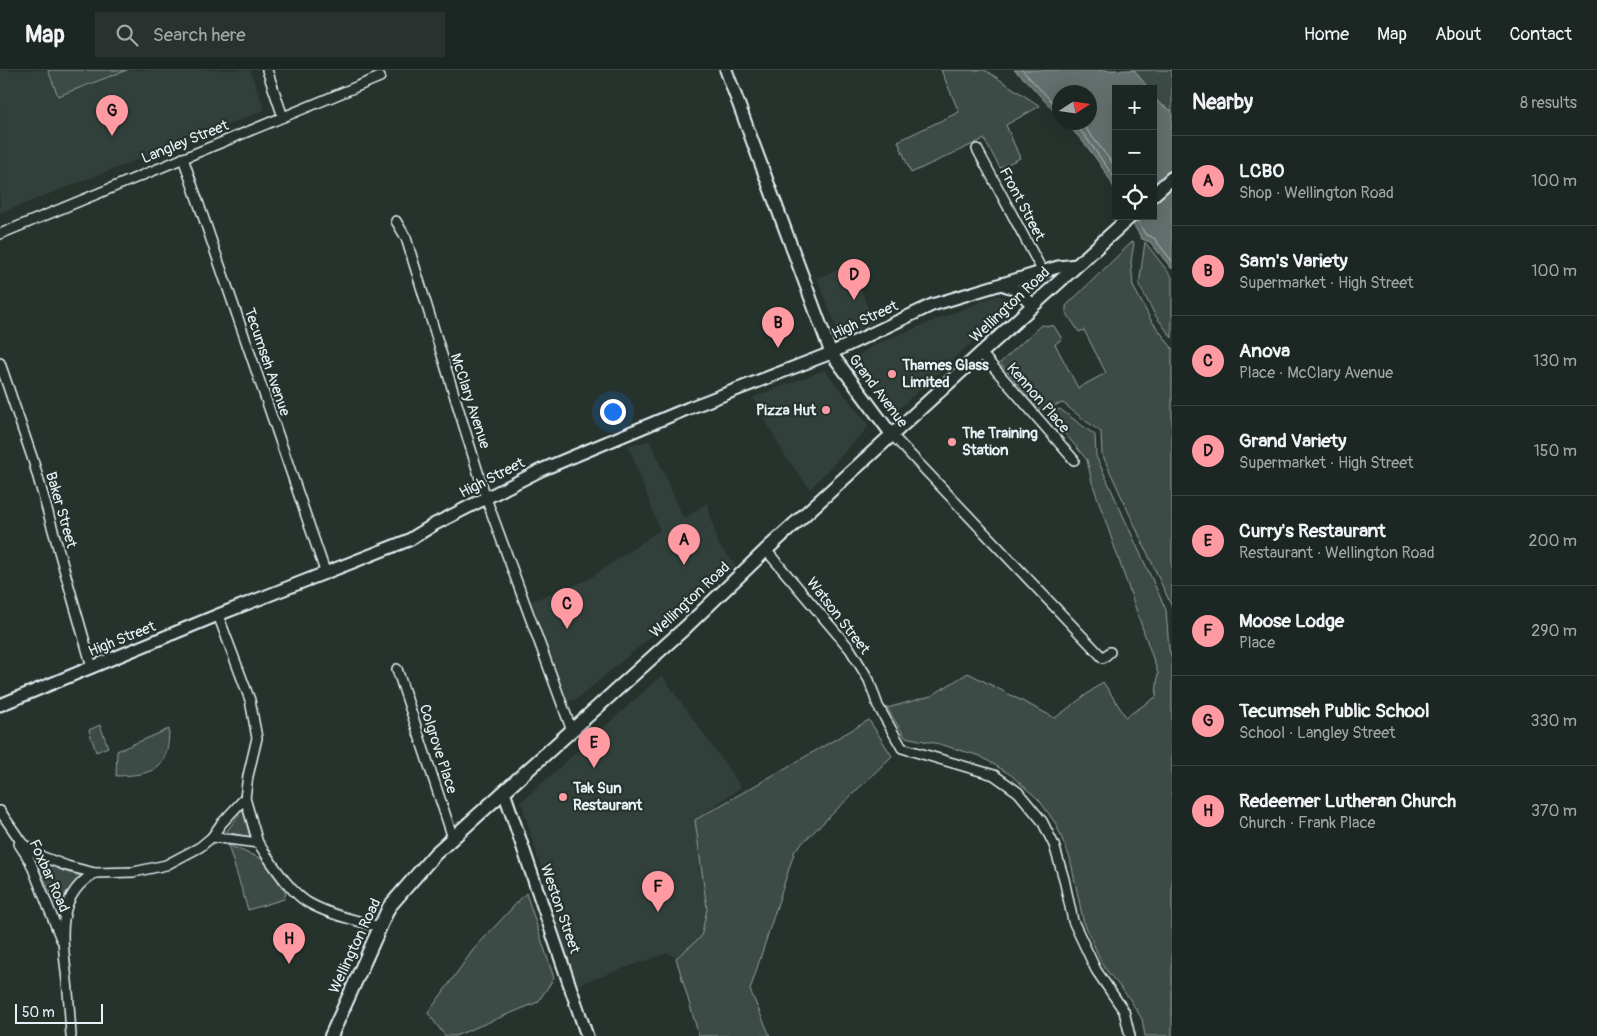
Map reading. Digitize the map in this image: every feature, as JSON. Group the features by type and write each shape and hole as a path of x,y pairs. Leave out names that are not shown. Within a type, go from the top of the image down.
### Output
{"main road":[{"path":"1157,191 1172,178"},
{"name":"Wellington Road","path":"331,1036 389,907 435,854 686,627 766,550 1126,221"}],"street":[{"path":"267,70 283,117"},
{"name":"Grand Avenue","path":"726,70 831,353 892,435 1103,658 1110,652"},
{"name":"Langley Street","path":"0,234 380,77"},
{"name":"Front Street","path":"977,149 1042,272"},
{"name":"Tecumseh Avenue","path":"183,158 326,574"},
{"name":"McClary Avenue","path":"396,221 406,238 486,498 572,731"},
{"name":"High Street","path":"0,705 218,615 409,540 486,498 570,457 831,353 932,305 1058,267 1077,265"},
{"path":"999,284 1014,288 1022,293 1033,306"},
{"name":"Kennon Place","path":"981,353 1074,460"},
{"name":"Baker Street","path":"0,363 33,460 92,667"},
{"name":"Watson Street","path":"766,550 850,649 869,680 878,706 902,748 994,775 1018,792 1042,821 1054,845 1073,922 1096,970 1124,1011 1130,1036"},
{"path":"218,615 250,700 257,738 245,798 258,843 285,881 306,901 340,916 380,927"},
{"name":"Colgrove Place","path":"397,669 453,838"},
{"name":"Weston Street","path":"504,792 587,1036"},
{"path":"0,811 22,843 38,855 67,866 95,873 134,872 166,865 200,847 212,837 221,824 245,798"},
{"name":"Foxbar Road","path":"6,822 30,861 63,943"},
{"path":"212,837 258,843"},
{"name":"Foxbar Road","path":"71,1036 63,943 63,917 74,891 84,879 95,873"}],"shaded area":[{"path":"0,70 48,70 58,96 127,70 250,70 265,110 0,213"},
{"path":"48,70 127,70 58,96"},
{"path":"941,70 985,70 1040,106 1006,125 1020,158 1000,168 984,139 911,173 898,141 959,112"},
{"path":"1130,70 1172,70 1172,111 1157,101 1157,85 1143,85"},
{"path":"1133,241 1131,261 1133,286 1151,320 1172,348 1172,607 1102,454 1101,432 1063,403 1039,410 1000,363 1041,325 1054,326 1062,339 1055,344 1078,388 1106,373 1084,330 1079,332 1066,312 1066,306"},
{"path":"1145,242 1172,277 1172,338 1155,315 1139,285"},
{"path":"852,264 873,323 847,335 837,329 817,278"},
{"path":"998,295 1016,302 894,413 851,361 873,345"},
{"path":"825,370 869,426 810,489 785,456 753,397"},
{"path":"1060,409 1095,435 1096,456 1166,610 1169,649 1172,658 1172,1036 1145,1036 1142,1019 1129,998 1103,966 1083,920 1070,858 1056,824 1039,800 1011,775 980,756 939,744 905,737 887,708 931,696 968,673 1055,718 1103,682 1126,717 1156,697 1158,673 1092,482 1087,460 1048,413"},
{"path":"650,441 684,519 707,503 718,544 736,565 577,699 567,701 531,601 586,581 660,530 628,445"},
{"path":"662,675 741,787 695,820 707,909 701,937 676,958 668,953 576,985 521,802"},
{"path":"869,720 892,756 795,850 750,990 770,1036 699,1036 676,958 701,937 707,909 695,820"},
{"path":"100,725 108,747 96,752 89,730"},
{"path":"169,729 166,754 156,768 140,774 116,776 117,751"},
{"path":"243,810 250,837 226,832"},
{"path":"228,845 262,859 286,893 284,899 248,910"},
{"path":"36,857 63,871 80,876 56,905 36,860"},
{"path":"526,893 554,978 538,1002 455,1036 445,1036 428,1013 473,950"}],"water":[{"path":"1014,70 1134,70 1146,85 1112,85 1112,184 1094,155 1072,130 1097,130 1097,85 1052,85 1052,109"},
{"path":"1157,101 1172,111 1172,269 1150,242 1142,239 1130,220 1157,220"}],"place":[{"name":"Tecumseh Public School","path":"112,136"},
{"name":"Grand Variety","path":"854,300"},
{"name":"Sam's Variety","path":"778,348"},
{"name":"Thames Glass Limited","path":"892,374"},
{"name":"Pizza Hut","path":"826,410"},
{"name":"The Training Station","path":"952,442"},
{"name":"LCBO","path":"684,565"},
{"name":"Anova","path":"567,629"},
{"name":"Curry's Restaurant","path":"594,768"},
{"name":"Tak Sun Restaurant","path":"563,797"},
{"name":"Moose Lodge","path":"658,912"},
{"name":"Redeemer Lutheran Church","path":"289,964"}]}
